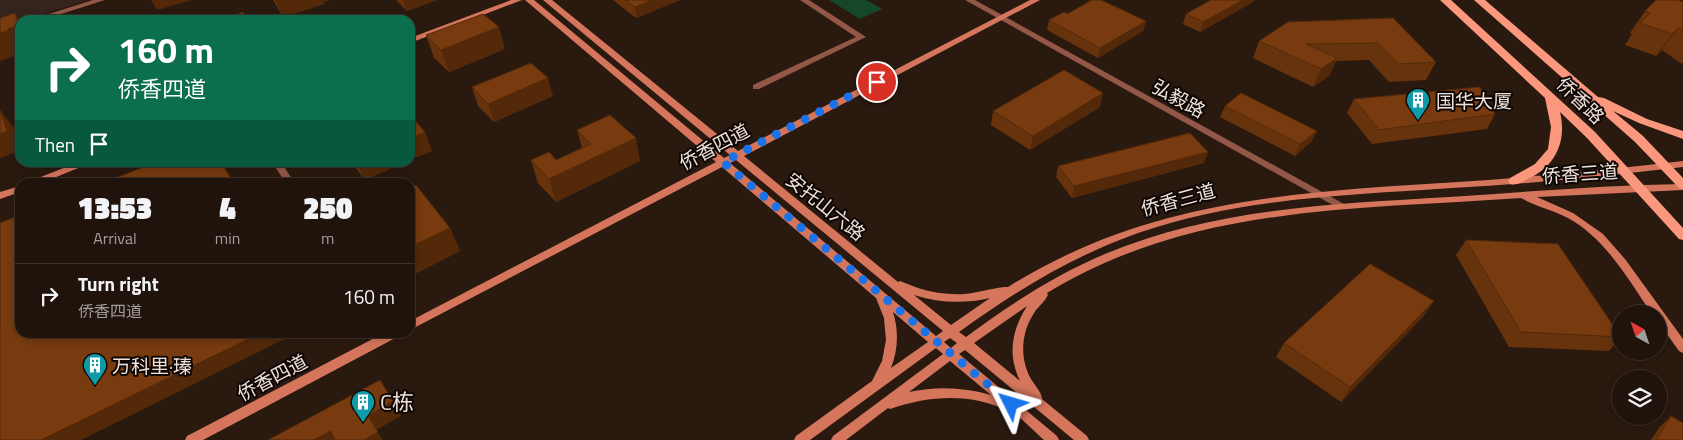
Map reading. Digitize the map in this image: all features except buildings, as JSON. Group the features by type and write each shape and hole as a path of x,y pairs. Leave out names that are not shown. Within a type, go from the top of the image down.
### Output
{"main road":[{"name":"侨香路","path":"1445,0 1548,94 1626,172 1683,236"},
{"name":"侨香路","path":"1479,0 1638,139 1666,166 1683,186"},
{"path":"1582,90 1643,121 1683,135"},
{"path":"1514,181 1525,177 1540,167 1557,144 1557,123 1548,94"}],"street":[{"path":"51,15 101,0"},
{"path":"415,39 518,0"},
{"name":"安托山六路","path":"529,0 1054,440"},
{"name":"安托山六路","path":"547,0 1083,440"},
{"path":"756,87 862,36 804,0"},
{"name":"弘毅路","path":"969,0 1341,206"},
{"name":"侨香四道","path":"415,323 1036,0"},
{"name":"侨香三道","path":"800,440 950,331 1022,283 1066,258 1098,244 1160,222 1192,213 1258,200 1626,172 1683,164"},
{"path":"47,178 76,167"},
{"path":"280,167 287,178"},
{"name":"侨香三道","path":"837,440 1018,306 1060,281 1108,257 1183,230 1254,214 1341,206 1683,186"},
{"path":"0,196 15,191"},
{"path":"1519,196 1556,209 1595,232 1608,244 1652,305"},
{"path":"876,271 916,292 939,297 988,294 1022,283"},
{"path":"1055,417 1035,395 1023,373 1019,360 1017,338 1023,320 1031,308 1060,281"},
{"path":"869,390 884,372 889,360 892,339 887,309 874,290"},
{"path":"1668,328 1683,348"},
{"name":"侨香四道","path":"191,440 385,338"},
{"path":"869,415 895,401 908,397 949,393 989,399 1025,416"}],"shaded area":[{"path":"0,0 88,0 39,15 15,15 15,22 0,27"}],"green space":[{"path":"829,0 866,0 882,9 860,19"}],"place":[{"name":"国华大厦","path":"1418,121"},
{"name":"万科里·瑧","path":"95,386"},
{"name":"C栋","path":"363,423"}],"route":[{"path":"877,82 723,162 1011,404"}]}
